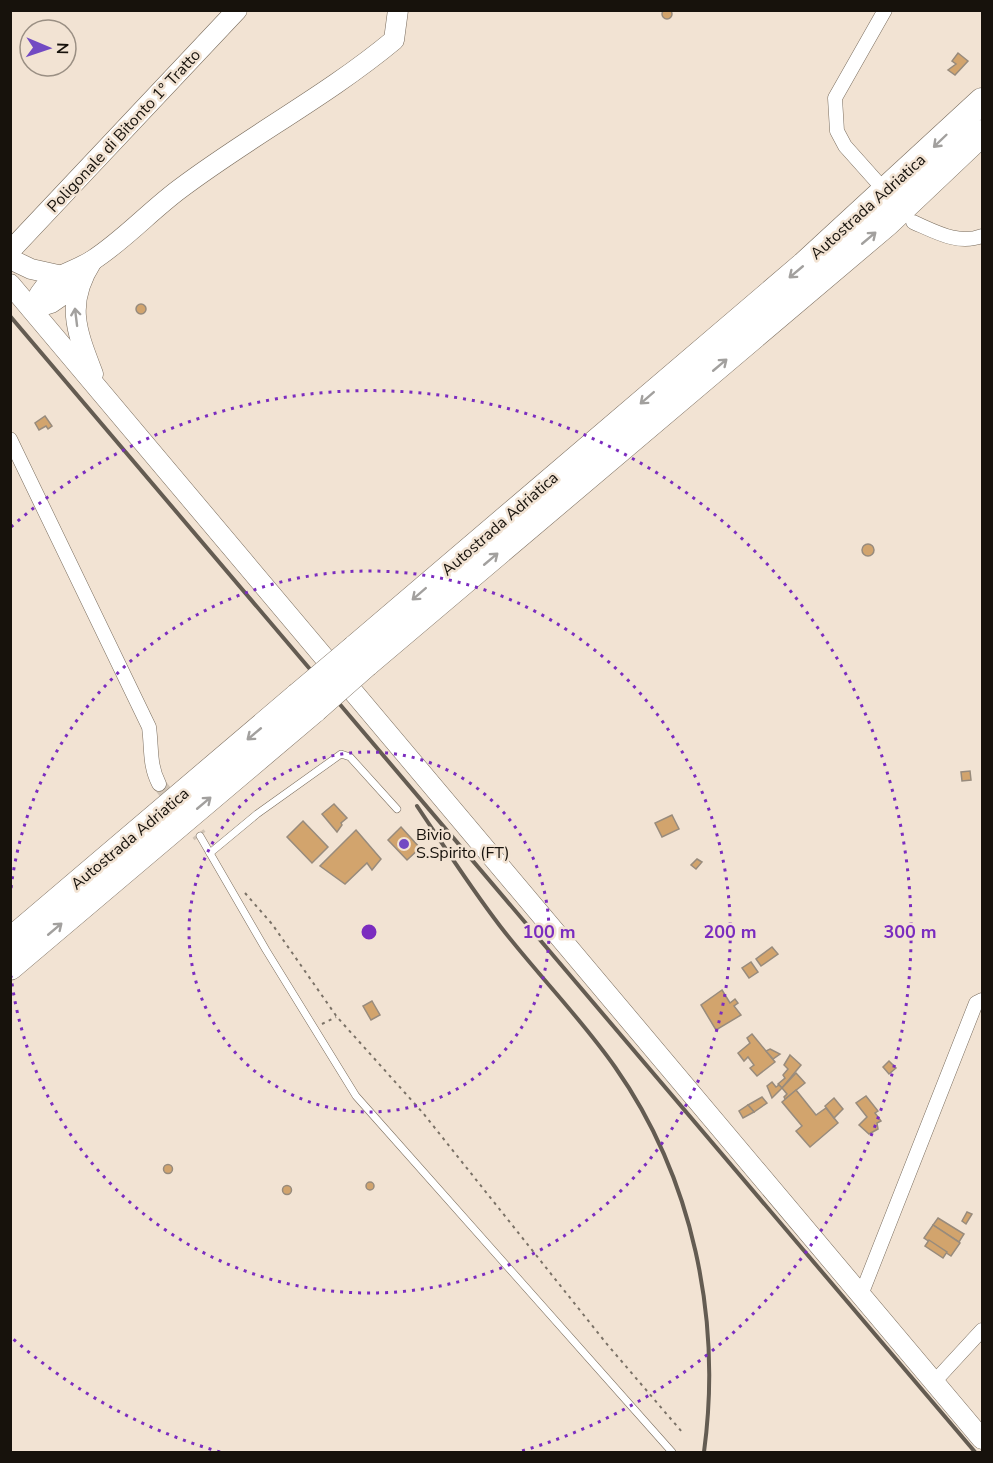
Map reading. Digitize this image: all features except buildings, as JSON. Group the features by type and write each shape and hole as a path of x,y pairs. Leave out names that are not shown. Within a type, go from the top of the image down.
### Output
{"highway":[{"name":"Autostrada Adriatica","path":"10,967 804,265 982,101"},
{"name":"Autostrada Adriatica","path":"361,656 878,231 982,133"},
{"name":"Autostrada Adriatica","path":"10,940 307,703"}],"main road":[{"name":"Poligonale di Bitonto 1° Tratto","path":"13,251 237,10"},
{"path":"218,31 245,10"},
{"path":"32,309 39,292 58,275 92,261 180,188 277,120 366,63 393,40 398,10"},
{"path":"13,251 31,269 58,275"},
{"path":"92,261 74,298 80,340 100,390"},
{"path":"32,309 51,303 80,283"},
{"path":"10,284 982,1438"}],"street":[{"path":"878,183 845,147 837,131 835,98 885,10"},
{"path":"914,222 948,238 970,240 982,236"},
{"path":"10,439 148,727 152,744 150,763 159,784"},
{"path":"861,1295 976,1003 982,1000"},
{"path":"934,1382 982,1330"}],"lane":[{"path":"210,853 257,814 341,754 350,757 397,809"},
{"path":"200,836 356,1096 672,1452"}],"path":[{"path":"241,889 272,924 337,1017 423,1113 606,1343 682,1432"},
{"path":"314,1028 337,1017"}],"tunnel":[{"path":"159,784 200,836"}],"railway":[{"path":"10,316 975,1452"},
{"path":"417,806 500,926 615,1067 642,1110 664,1155 682,1203 696,1251 704,1301 709,1351 709,1402 704,1452"}],"place":[{"name":"Bivio S.Spirito (FT)","path":"404,844"}]}
